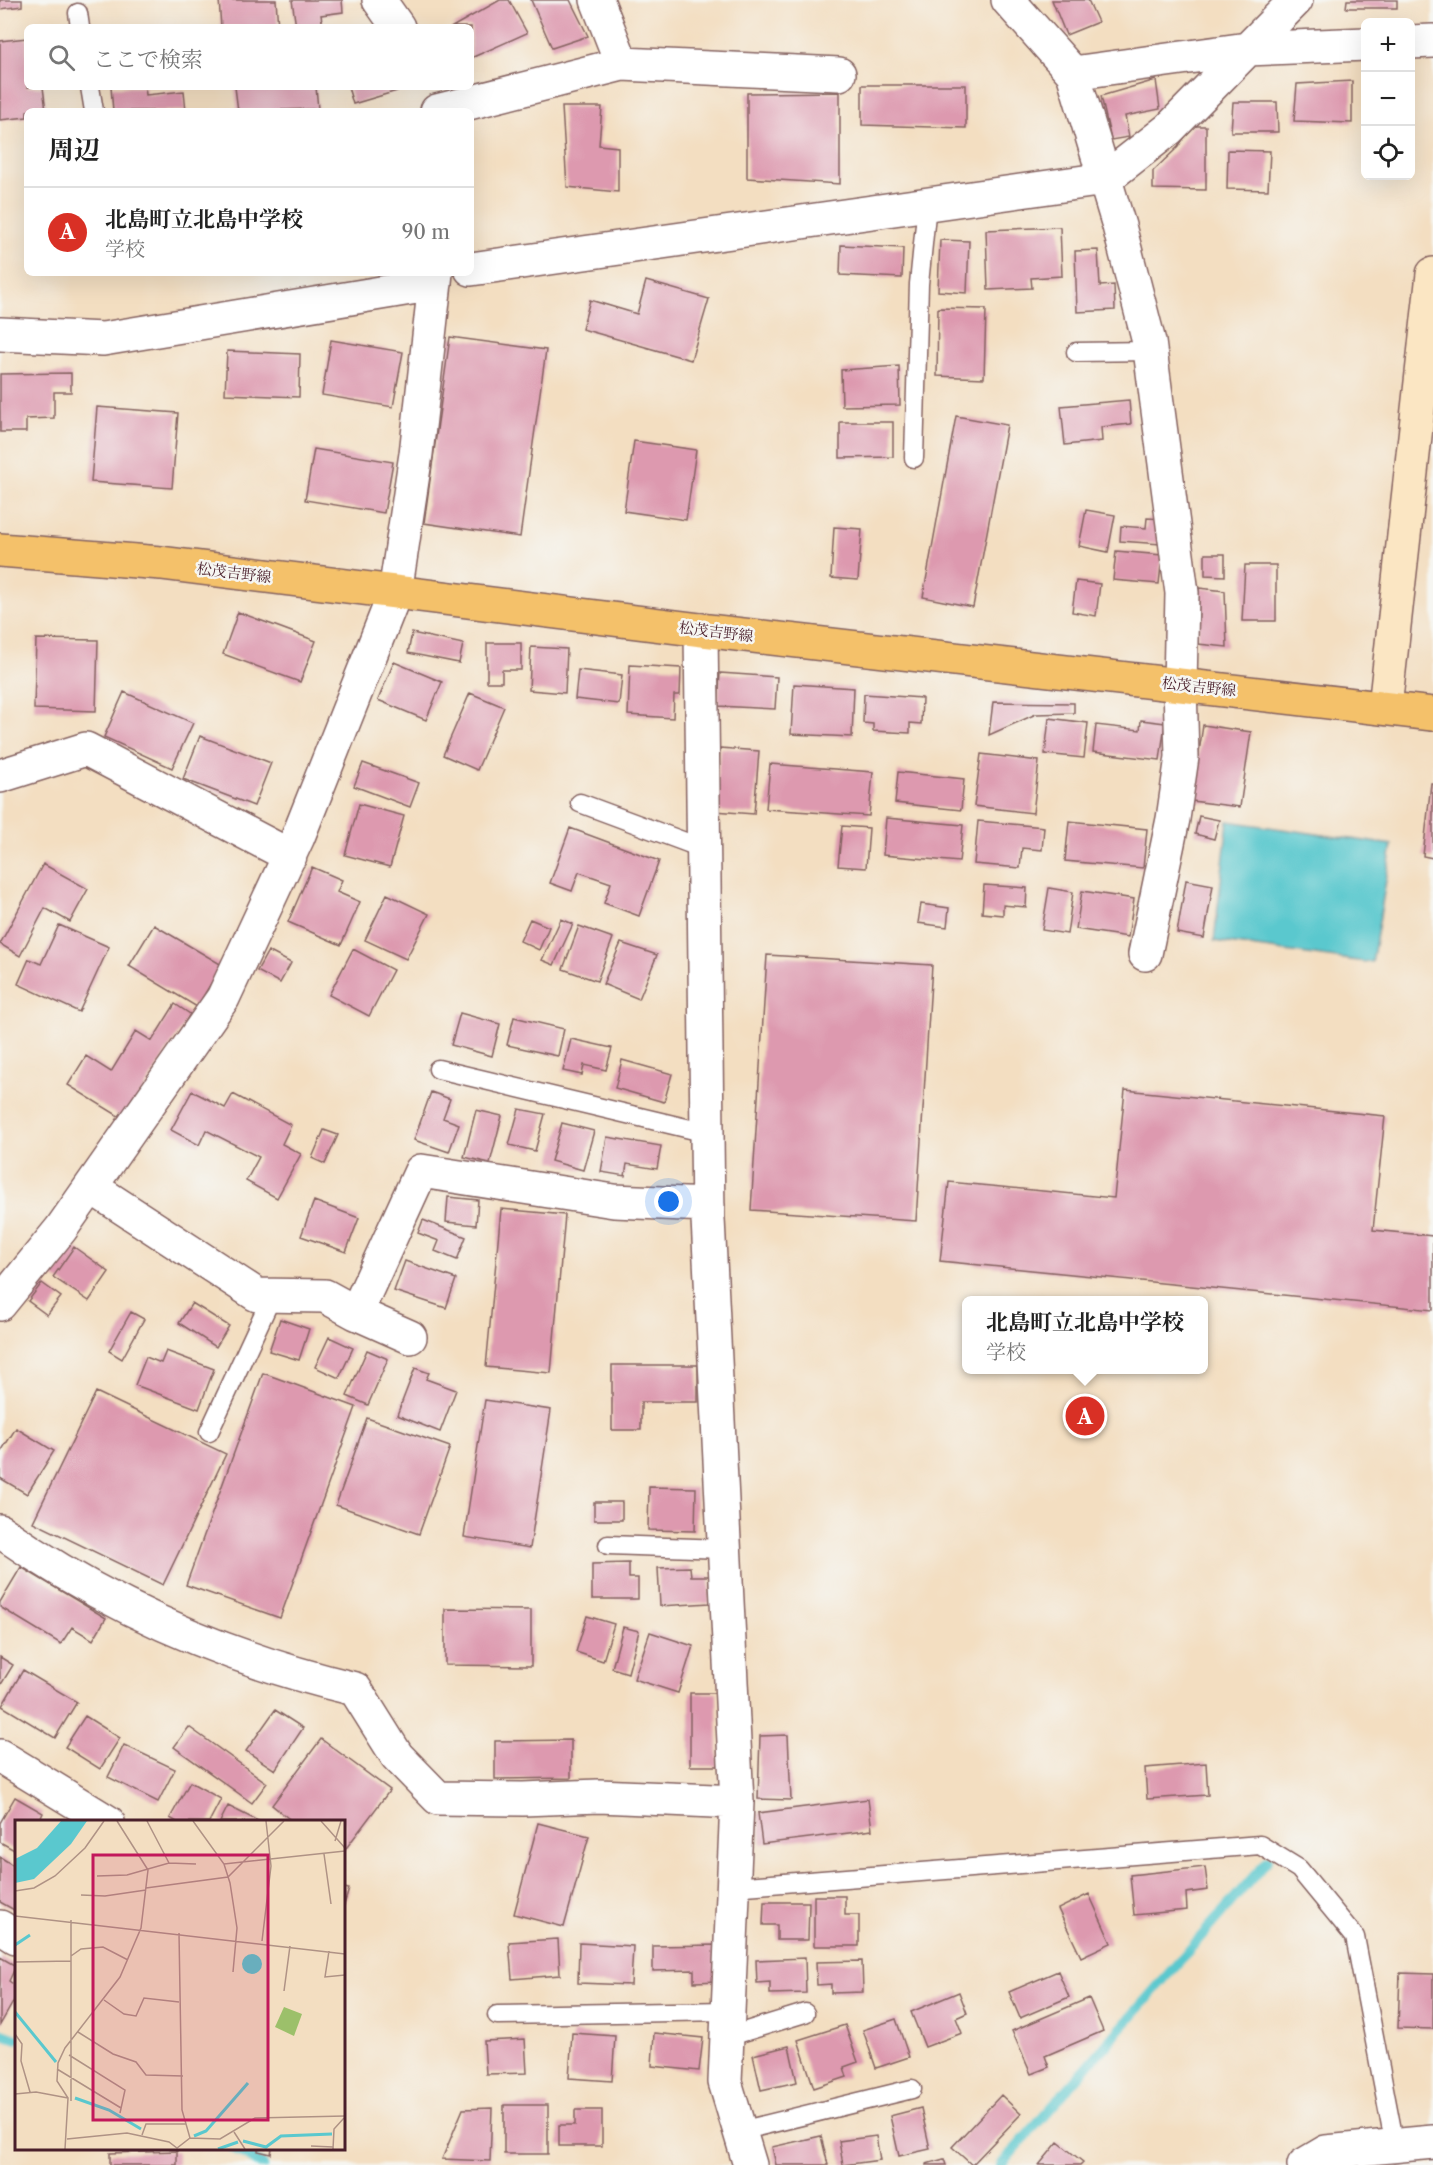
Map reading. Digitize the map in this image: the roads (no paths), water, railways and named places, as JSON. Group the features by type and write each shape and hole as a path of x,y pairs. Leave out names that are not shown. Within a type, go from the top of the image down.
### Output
{"main road":[{"name":"松茂吉野線","path":"0,550 161,563 701,630 1433,714"}],"street":[{"path":"379,0 396,24"},
{"path":"597,0 622,64"},
{"path":"1008,0 1073,73 1105,179 1150,351 1182,593 1180,686 1182,757 1173,819 1145,954"},
{"path":"474,268 1105,179 1169,129 1296,0"},
{"path":"1415,42 1433,41"},
{"path":"1073,73 1247,49 1361,44"},
{"path":"444,104 622,64 839,74"},
{"path":"1385,707 1433,274"},
{"path":"0,334 103,339 437,276 416,454 395,593 290,856 223,998 61,1229 0,1304"},
{"path":"701,630 708,1205 736,1802 725,2082 750,2165"},
{"path":"0,776 86,749 290,856"},
{"path":"356,1313 421,1171 614,1201 708,1205"},
{"path":"91,1187 257,1295 325,1296 356,1313 410,1337"},
{"path":"0,1531 40,1560 164,1627 302,1676 355,1689 397,1756 438,1798 523,1799 599,1796 736,1802"},
{"path":"0,1756 106,1820"},
{"path":"0,1927 15,1936"},
{"path":"1304,2165 1326,2152 1433,2142"}],"lane":[{"path":"90,90 94,108"},
{"path":"914,458 918,284 927,204"},
{"path":"1076,352 1150,351"},
{"path":"580,803 704,849"},
{"path":"438,1069 707,1133"},
{"path":"209,1432 272,1296"},
{"path":"608,1545 724,1549"},
{"path":"733,1887 1260,1845 1299,1869 1355,1937 1395,2145"},
{"path":"497,2015 727,2024 805,2013"},
{"path":"740,2131 912,2089"}],"water":[{"path":"1228,821 1392,845 1372,963 1214,941"}],"waterway":[{"path":"1001,2165 1268,1860"},
{"path":"0,2033 15,2039"},
{"path":"237,2150 263,2165"}],"place":[{"name":"北島町立北島中学校","path":"1085,1416"}]}
